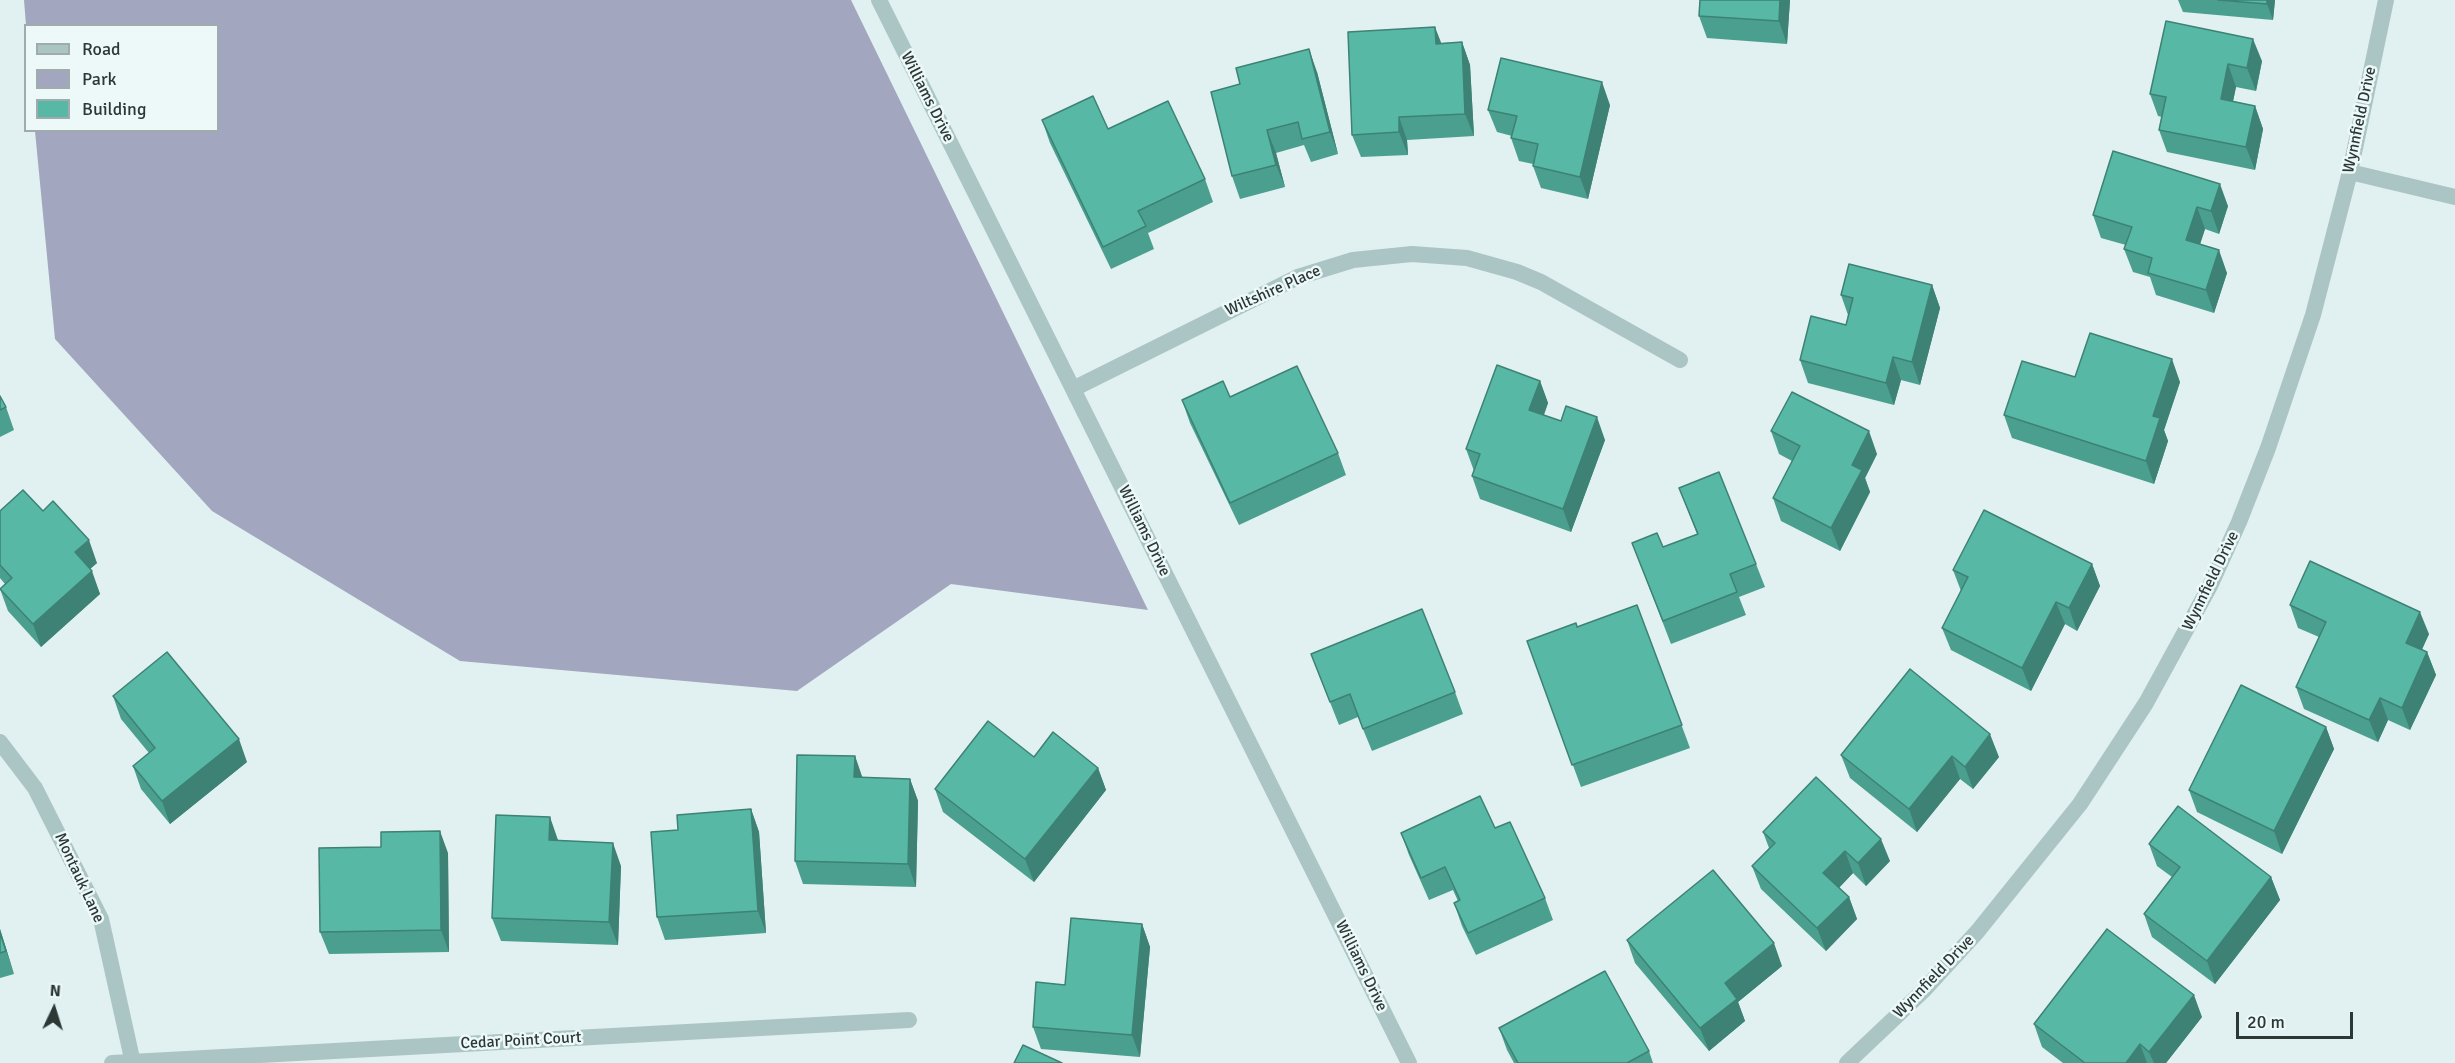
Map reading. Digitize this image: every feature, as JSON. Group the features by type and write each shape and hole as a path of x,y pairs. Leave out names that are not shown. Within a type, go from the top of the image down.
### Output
{"street":[{"name":"Williams Drive","path":"879,0 1409,1063"},
{"name":"Wynnfield Drive","path":"1847,1063 1923,991 2030,869 2087,794 2157,685 2210,586 2268,448 2313,315 2350,172 2386,0"},
{"path":"2350,172 2455,196"},
{"name":"Wiltshire Place","path":"1073,389 1299,277 1353,260 1412,254 1467,258 1517,272 1549,287 1680,360"},
{"name":"Montauk Lane","path":"0,742 35,788 101,919 133,1062"},
{"name":"Cedar Point Court","path":"112,1063 909,1020"}],"green space":[{"path":"24,0 851,0 1148,610 951,584 797,691 460,661 212,511 55,339 35,132 219,132 219,24 26,24"}],"building":[{"path":"1700,0 1780,0 1779,21 1699,16"},
{"path":"2218,0 2267,0 2267,4"},
{"path":"2166,21 2253,39 2247,68 2228,64 2221,99 2255,106 2246,147 2159,130 2166,97 2150,94"},
{"path":"1435,27 1436,44 1462,42 1465,114 1399,117 1399,132 1352,135 1348,32"},
{"path":"1309,49 1330,132 1302,139 1298,122 1267,130 1276,165 1232,176 1211,92 1240,84 1236,68"},
{"path":"1501,58 1602,82 1580,177 1533,166 1538,144 1511,138 1517,116 1488,110"},
{"path":"1093,96 1108,129 1168,101 1205,179 1138,211 1146,226 1103,247 1042,120"},
{"path":"2113,151 2220,184 2211,211 2197,207 2186,240 2219,250 2206,290 2148,273 2152,258 2124,249 2132,227 2093,215"},
{"path":"1849,264 1932,285 1912,362 1893,357 1886,383 1800,360 1811,316 1846,325 1853,298 1841,295"},
{"path":"2090,333 2172,359 2153,416 2160,418 2146,461 2004,415 2022,361 2075,377"},
{"path":"1497,365 1540,381 1529,410 1561,421 1566,406 1597,417 1563,509 1472,476 1480,454 1466,449"},
{"path":"1297,366 1338,453 1230,503 1182,400 1223,381 1230,397"},
{"path":"1792,392 1869,431 1852,465 1862,470 1831,528 1773,498 1800,446 1771,431"},
{"path":"0,396 6,407 0,410"},
{"path":"1719,472 1756,564 1730,574 1737,592 1663,621 1632,543 1657,533 1663,547 1698,534 1679,488"},
{"path":"23,490 43,511 53,501 89,540 75,552 92,571 33,624 0,589 12,578 0,565 0,511"},
{"path":"1984,510 2092,564 2069,608 2056,602 2022,668 1942,628 1968,577 1953,570"},
{"path":"2310,561 2420,612 2406,643 2427,652 2402,708 2380,698 2369,720 2296,687 2326,622 2290,605"},
{"path":"1637,605 1682,725 1572,765 1527,641 1576,623 1577,627"},
{"path":"1422,609 1455,692 1363,729 1350,694 1330,702 1311,654"},
{"path":"167,652 239,739 162,801 133,766 155,748 113,696"},
{"path":"1910,669 1990,734 1965,767 1952,756 1909,809 1841,755"},
{"path":"2241,685 2326,727 2274,831 2189,790"},
{"path":"988,721 1034,757 1053,732 1098,768 1025,859 935,789"},
{"path":"797,755 855,756 854,777 910,779 908,864 795,861"},
{"path":"1816,777 1881,839 1858,863 1845,851 1823,873 1849,897 1817,928 1752,866 1775,843 1763,832"},
{"path":"1480,796 1495,828 1510,822 1545,898 1468,933 1454,903 1460,900 1445,867 1421,878 1401,833"},
{"path":"2178,806 2271,877 2207,961 2144,914 2180,867 2149,844"},
{"path":"751,809 758,911 657,917 651,832 678,830 677,815"},
{"path":"496,815 550,817 549,840 613,843 609,922 492,918"},
{"path":"440,831 441,930 320,932 319,848 381,847 381,832"},
{"path":"1713,870 1774,943 1725,983 1737,999 1700,1028 1627,940"},
{"path":"1071,918 1142,924 1132,1035 1033,1027 1036,982 1065,985"},
{"path":"2107,929 2194,995 2149,1052 2140,1044 2126,1063 2085,1063 2034,1024"},
{"path":"0,933 6,951 0,953"},
{"path":"1605,971 1649,1051 1627,1063 1518,1063 1499,1028"},
{"path":"1023,1045 1062,1063 1014,1063"}]}
